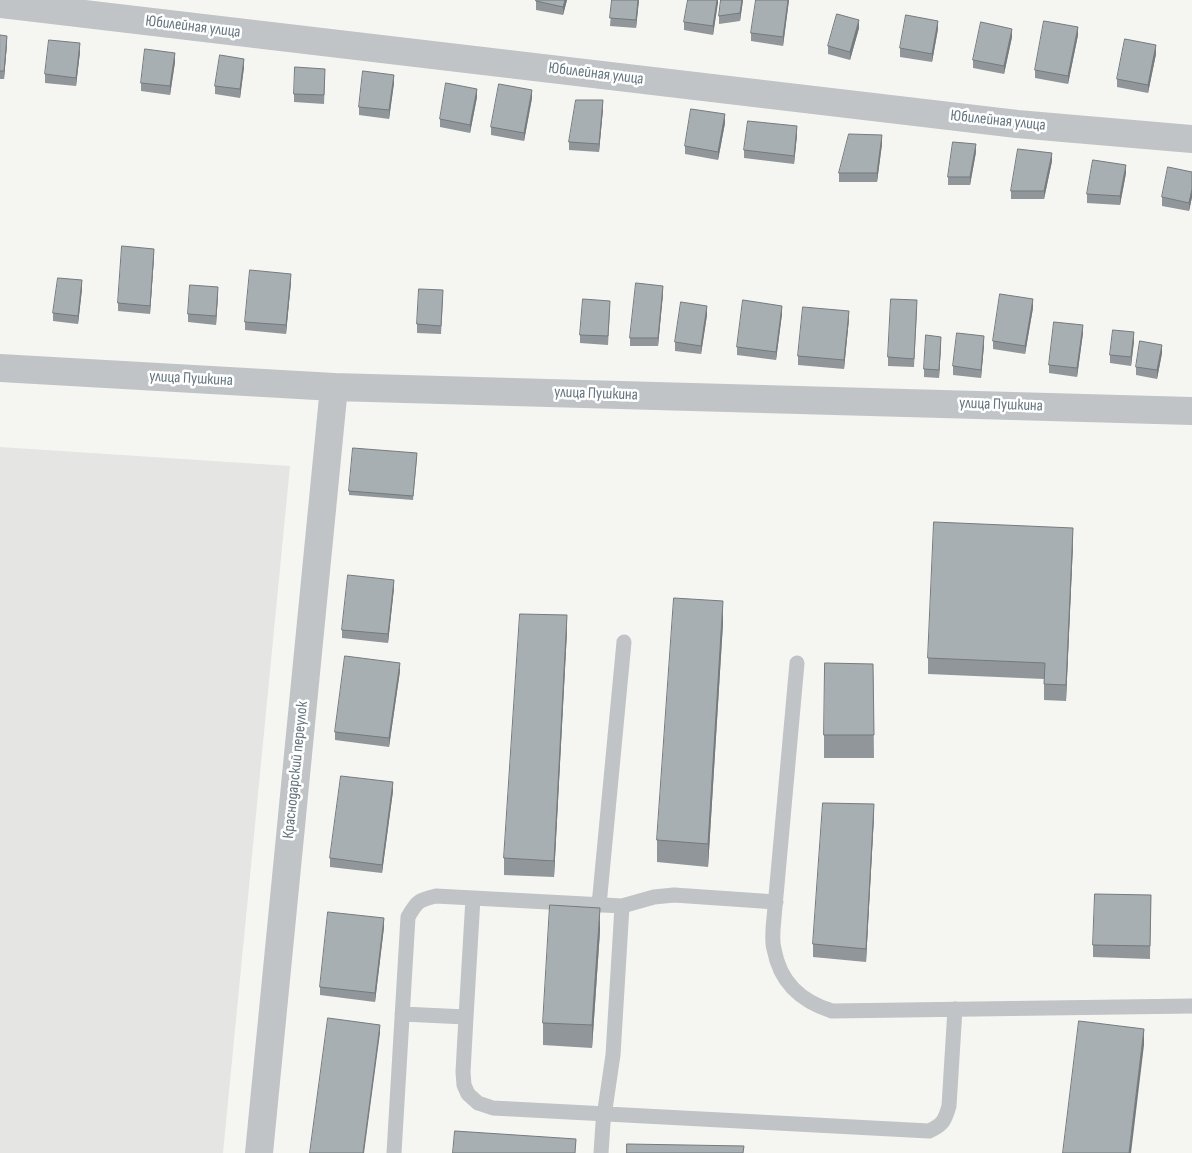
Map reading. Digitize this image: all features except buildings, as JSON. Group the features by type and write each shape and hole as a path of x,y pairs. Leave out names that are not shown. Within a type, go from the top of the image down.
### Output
{"street":[{"name":"Юбилейная улица","path":"0,4 1017,124 1192,139"},
{"name":"улица Пушкина","path":"0,368 334,387 1192,411"},
{"name":"Краснодарский переулок","path":"259,1153 334,387"}],"lane":[{"path":"599,905 624,642"},
{"path":"797,662 773,929 773,948 781,972 791,987 802,997 818,1007 832,1011 1192,1006"},
{"path":"394,1153 408,917 414,906 422,899 436,896 622,906 654,897 674,896 776,902"},
{"path":"474,898 463,1072 464,1085 468,1094 478,1103 493,1108 929,1131 938,1127 945,1119 949,1106 955,1009"},
{"path":"600,1153 613,1055 622,906"},
{"path":"402,1014 466,1017"}],"shaded area":[{"path":"0,447 290,466 223,1153 0,1153"}]}
